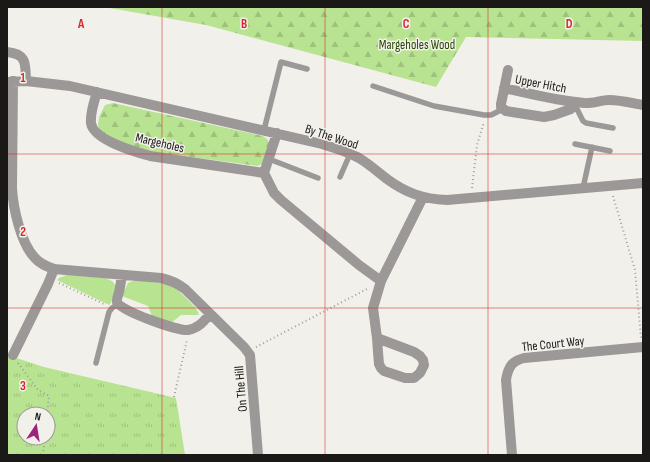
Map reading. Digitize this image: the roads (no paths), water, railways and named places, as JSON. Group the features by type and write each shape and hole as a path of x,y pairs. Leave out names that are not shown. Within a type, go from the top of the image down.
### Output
{"street":[{"path":"7,52 12,52 23,58 25,63 26,81"},
{"name":"Upper Hitch","path":"508,70 501,104 503,109 506,111 548,117 571,109 574,102"},
{"name":"By The Wood","path":"10,82 26,81 70,86 322,144 361,159 394,184 422,197 447,200 643,183"},
{"name":"On The Hill","path":"10,82 13,202 25,243 30,252 39,262 54,269 161,278 177,283 184,289 248,351 250,355 258,455"},
{"name":"Upper Hitch","path":"504,88 587,104 610,100 643,105"},
{"name":"Margeholes","path":"97,92 92,109 91,125 94,131 105,140 150,156 264,173"},
{"path":"277,133 264,173 274,193 359,265 382,282"},
{"path":"377,338 414,352 420,356 424,364 420,373 414,378 405,378 384,371 381,368 379,364 374,308 382,282 422,197"},
{"path":"13,355 54,269"},
{"path":"122,275 115,306 184,330 201,324 210,314"},
{"name":"The Court Way","path":"512,455 506,380 512,364 517,360 524,358 642,347"}],"lane":[{"path":"264,130 281,62 307,69"},
{"path":"374,86 434,106 486,115 491,115 503,109"},
{"path":"574,102 583,121 586,123 613,128"},
{"path":"575,144 610,151"},
{"path":"583,188 592,147"},
{"path":"340,177 350,154"},
{"path":"269,159 318,178"},
{"path":"96,363 109,312 115,306"}],"park label":[{"name":"Margeholes Wood","path":"417,44"}]}
